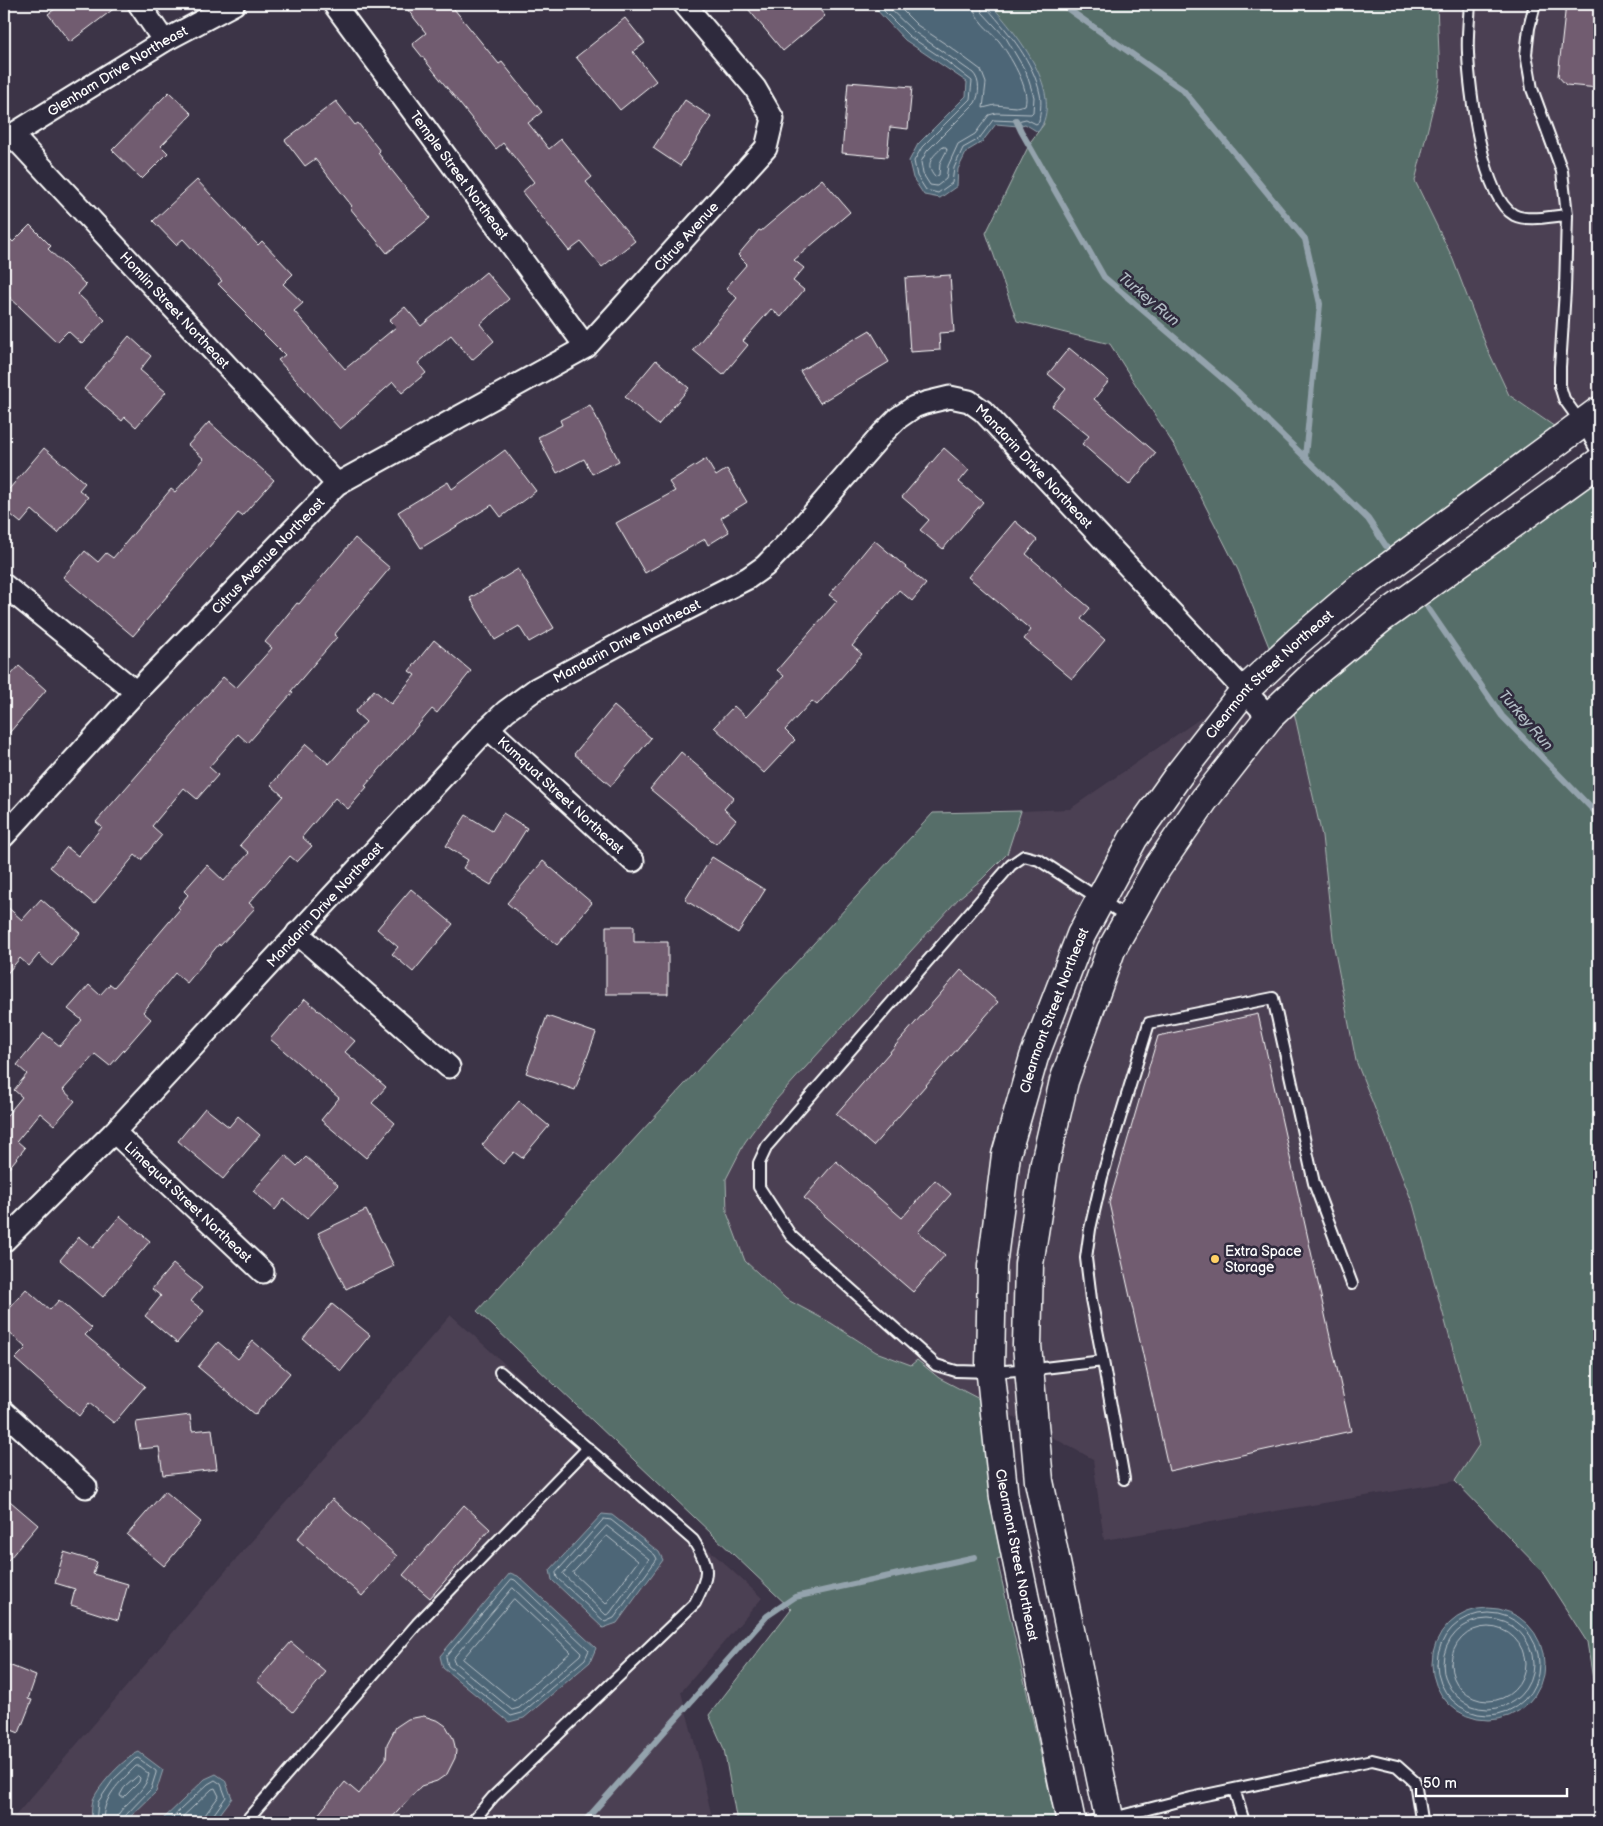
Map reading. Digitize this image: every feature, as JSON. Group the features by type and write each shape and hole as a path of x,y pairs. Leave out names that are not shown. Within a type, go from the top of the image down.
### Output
{"street":[{"path":"139,4 164,41"},
{"name":"Glenham Drive Northeast","path":"8,139 164,41 234,4"},
{"name":"Temple Street Northeast","path":"334,4 586,347"},
{"name":"Citrus Avenue","path":"586,347 766,148 773,119 755,88 684,4"},
{"name":"Homlin Street Northeast","path":"8,139 337,484"},
{"name":"Citrus Avenue Northeast","path":"4,836 136,692 337,484 586,347"},
{"name":"Mandarin Drive Northeast","path":"4,1241 114,1132 297,933 506,711 536,689 748,578 765,566 898,418 925,402 950,397 969,401 983,411 1269,717"},
{"name":"Clearmont Street Northeast","path":"1071,1822 1004,1498 991,1372 992,1266 1006,1155 1034,1057 1081,935 1133,839 1180,773 1244,691 1298,641 1360,588 1591,418"},
{"name":"Clearmont Street Northeast","path":"1101,1821 1039,1481 1027,1345 1029,1264 1045,1163 1064,1081 1111,950 1157,868 1199,807 1269,717 1316,672 1382,618 1599,462"},
{"path":"4,585 136,692"},
{"name":"Kumquat Street Northeast","path":"488,728 633,861"},
{"path":"297,933 449,1067"},
{"name":"Limequat Street Northeast","path":"114,1132 263,1272"},
{"path":"4,1412 86,1487"}],"lane":[{"path":"1470,4 1468,52 1472,105 1479,138 1495,191 1503,206 1515,215 1529,218 1567,215"},
{"path":"1536,4 1529,28 1526,54 1532,89 1562,171 1567,215 1566,290 1560,386 1564,399 1591,418 1599,456"},
{"path":"1103,1361 1029,1370 991,1372 956,1372 936,1365 791,1236 759,1187 759,1163 767,1146 1011,864 1024,856 1039,860 1129,918"},
{"path":"1124,1479 1091,1299 1086,1258 1090,1229 1102,1177 1148,1023 1272,998 1314,1183 1352,1284"},
{"path":"472,1822 493,1797 695,1603 706,1580 705,1559 693,1540 500,1372"},
{"path":"245,1822 417,1624 588,1448"},
{"path":"1101,1821 1234,1789 1372,1760 1397,1766 1415,1782 1421,1818 1419,1822"},
{"path":"1234,1789 1244,1822"}],"shaded area":[{"path":"1437,4 1599,4 1599,398 1558,429 1509,395 1487,348 1452,257 1415,181 1440,79"},
{"path":"1280,673 1285,687 1262,710 1053,1078 1023,1422 1006,1413 1001,1364 1003,1266 1017,1156 1044,1060 1090,938 1142,845 1252,698"},
{"path":"1221,704 1023,1055 983,1401 939,1378 917,1360 911,1365 876,1352 831,1323 786,1300 745,1261 727,1213 726,1179 744,1142 775,1101 822,1048 959,898 981,880 1007,854 1021,811 1070,809"},
{"path":"1293,708 1322,836 1334,947 1356,1061 1413,1204 1479,1445 1455,1481 1104,1540 1093,1459 1046,1434 1038,1344 1040,1264 1074,1083 1121,953 1166,874 1213,806"},
{"path":"451,1315 762,1598 681,1692 713,1822 10,1822 236,1559"}],"green space":[{"path":"987,4 1437,4 1440,79 1415,181 1452,257 1487,348 1509,395 1558,429 1271,652 1238,570 1177,450 1110,344 1017,321 986,233 1031,141 1044,124 992,6"},
{"path":"1599,475 1599,1717 1587,1642 1541,1570 1455,1481 1479,1445 1413,1204 1356,1061 1334,947 1322,836 1293,708 1388,627"},
{"path":"1021,811 1007,854 981,880 959,898 775,1101 745,1142 726,1179 727,1213 745,1261 786,1299 831,1323 876,1352 911,1365 917,1360 939,1378 983,1401 1004,1557 997,1559 1056,1822 737,1822 724,1749 709,1715 791,1609 477,1311 933,813"}],"water":[{"path":"871,4 987,4 992,6 1025,48 1035,65 1042,83 1046,100 1045,117 1038,132 1025,124 1018,126 996,124 982,142 967,151 958,169 957,186 940,198 924,195 913,178 909,161 918,144 966,96 967,82 905,40"},
{"path":"602,1514 612,1515 659,1552 663,1560 617,1623 603,1628 552,1580 550,1570"},
{"path":"510,1573 518,1576 596,1648 590,1662 524,1718 509,1722 443,1668 440,1656"},
{"path":"1488,1608 1510,1612 1528,1624 1540,1642 1544,1664 1540,1686 1528,1704 1510,1716 1488,1720 1466,1716 1448,1704 1436,1686 1432,1664 1436,1642 1448,1624 1466,1612"},
{"path":"139,1752 163,1770 156,1792 125,1822 93,1822 91,1820 92,1805 96,1794 106,1780 120,1766"},
{"path":"216,1774 225,1780 232,1798 214,1822 160,1822 205,1779"}],"building":[{"path":"62,4 120,4 70,42 48,14"},
{"path":"403,4 450,4 499,64 502,62 542,112 528,123 549,149 561,139 592,177 586,182 635,241 602,267 581,242 569,251 522,192 534,182 503,143 496,149 412,44 426,33"},
{"path":"744,4 815,4 825,16 783,51"},
{"path":"1566,4 1599,4 1599,88 1566,85 1558,76"},
{"path":"625,18 645,43 633,52 656,81 620,110 576,57"},
{"path":"848,82 912,87 908,129 890,127 887,157 842,153"},
{"path":"169,92 192,114 161,146 168,153 142,179 112,150"},
{"path":"685,100 711,117 680,166 653,148"},
{"path":"336,101 355,125 358,123 380,151 378,153 430,218 387,253 350,208 352,206 315,159 305,166 285,140"},
{"path":"822,179 850,212 794,260 804,268 793,281 804,290 781,317 771,309 743,341 748,345 723,375 693,350 737,298 726,288 747,264 738,255 759,230 761,231"},
{"path":"197,180 258,245 262,241 293,274 283,284 303,303 294,311 345,369 396,327 389,320 405,307 421,326 486,272 509,299 480,324 494,341 472,360 451,335 418,363 426,373 402,393 393,382 340,429 278,360 285,355 245,315 247,313 218,284 222,281 183,239 176,245 153,221"},
{"path":"30,225 51,246 48,249 86,285 78,294 105,320 82,344 68,331 57,342 4,292 4,233 13,242"},
{"path":"950,275 954,332 939,333 940,350 910,352 905,278"},
{"path":"870,330 889,362 820,403 800,371"},
{"path":"129,336 151,356 140,370 166,392 136,427 125,417 122,421 84,389"},
{"path":"1069,348 1109,381 1094,399 1156,453 1129,485 1082,444 1089,436 1052,406 1066,389 1048,374"},
{"path":"656,360 689,388 658,425 625,397"},
{"path":"590,405 619,461 592,474 584,459 557,473 538,437 562,425 560,420"},
{"path":"209,422 274,480 242,516 238,513 133,636 63,577 85,551 98,562 106,553 113,558 171,489 175,492 204,459 188,445"},
{"path":"44,448 85,483 79,490 88,497 58,533 32,510 21,523 4,509 4,495"},
{"path":"944,448 969,470 959,482 983,502 943,549 920,530 929,520 902,497"},
{"path":"505,450 536,491 501,517 492,505 421,548 398,512 448,482 452,489"},
{"path":"706,459 716,476 727,469 747,502 721,518 729,532 708,545 705,539 645,573 616,523 675,491 669,482"},
{"path":"1015,521 1037,540 1026,554 1090,608 1081,619 1105,640 1072,679 1024,639 1031,630 968,577"},
{"path":"355,538 390,568 334,635 337,637 291,691 293,692 248,743 238,734 209,767 218,775 197,799 184,788 152,826 162,835 141,860 135,855 94,904 50,867 67,847 78,856 102,827 96,822 223,677 236,688 272,648 265,642"},
{"path":"874,540 926,584 912,601 899,590 852,646 862,654 817,705 812,701 785,730 795,740 764,773 714,727 734,706 746,717 784,676 777,670 837,601 829,595"},
{"path":"518,569 554,628 529,642 519,626 495,640 470,598"},
{"path":"434,640 471,671 437,713 432,709 365,786 367,787 348,809 335,798 302,837 312,846 297,862 290,856 249,903 255,908 220,946 219,944 187,983 175,973 143,1012 151,1019 110,1066 95,1054 63,1090 75,1101 54,1125 40,1113 17,1141 25,1148 4,1174 4,1119 22,1097 14,1090 27,1074 17,1065 44,1033 60,1046 82,1020 68,1009 89,985 100,995 110,984 114,987 180,909 178,907 188,895 184,891 207,865 224,881 249,853 240,845 283,796 271,785 306,744 329,764 366,722 355,712 374,690 391,704 415,675 409,671"},
{"path":"19,666 46,690 4,739 4,683"},
{"path":"614,706 651,738 611,786 574,754"},
{"path":"681,752 734,797 724,809 736,820 716,844 650,789"},
{"path":"503,813 527,828 491,885 463,868 468,860 446,846 466,815 492,831"},
{"path":"712,857 765,890 738,933 685,900"},
{"path":"543,861 592,903 557,945 507,903"},
{"path":"411,889 453,924 413,972 392,954 398,947 377,929"},
{"path":"41,899 80,933 52,966 39,954 29,966 20,958 4,977 4,904 22,920"},
{"path":"606,926 634,926 634,942 668,942 668,994 606,994"},
{"path":"961,970 998,1002 873,1146 836,1114"},
{"path":"305,999 355,1041 345,1052 386,1087 372,1103 395,1123 366,1158 321,1120 339,1098 270,1039"},
{"path":"1258,1014 1351,1431 1169,1471 1109,1203 1158,1036"},
{"path":"547,1016 596,1033 575,1090 526,1073"},
{"path":"519,1101 549,1126 522,1158 514,1152 503,1164 482,1145"},
{"path":"205,1108 229,1127 238,1116 260,1135 223,1179 178,1141"},
{"path":"285,1155 297,1166 306,1157 338,1185 307,1219 284,1199 275,1210 253,1191"},
{"path":"836,1161 902,1218 935,1180 951,1194 918,1232 945,1255 913,1292 804,1198"},
{"path":"366,1210 394,1266 346,1289 318,1233"},
{"path":"120,1216 150,1241 103,1297 60,1260 79,1237 93,1248"},
{"path":"173,1264 202,1288 191,1301 204,1311 177,1343 145,1316 161,1296 152,1289"},
{"path":"26,1289 50,1310 59,1300 92,1328 85,1335 145,1386 114,1423 89,1403 79,1416 15,1359 26,1348 4,1328 4,1314"},
{"path":"332,1304 370,1335 341,1371 303,1339"},
{"path":"253,1341 290,1373 255,1415 198,1367 218,1342 238,1359"},
{"path":"190,1415 192,1431 212,1429 217,1469 163,1475 159,1447 140,1449 136,1422"},
{"path":"165,1491 201,1522 164,1566 127,1535"},
{"path":"4,1496 38,1525 4,1565"},
{"path":"332,1499 397,1556 362,1596 297,1539"},
{"path":"464,1505 490,1529 430,1598 403,1575"},
{"path":"64,1552 97,1562 93,1574 128,1584 118,1620 71,1605 75,1589 55,1583"},
{"path":"291,1642 326,1672 293,1712 257,1681"},
{"path":"4,1663 36,1676 28,1699 32,1700 19,1733 4,1727"},
{"path":"424,1716 439,1721 446,1726 453,1738 456,1751 455,1758 447,1774 437,1781 421,1786 388,1822 312,1822 345,1782 359,1794 386,1759 387,1744 396,1727 408,1719"}],"waterway":[{"path":"1061,4 1183,90 1305,239 1320,304 1305,457"},
{"name":"Turkey Run","path":"1016,120 1104,277 1237,391 1368,519 1386,546"},
{"name":"Turkey Run","path":"1428,608 1502,716 1599,816"},
{"path":"584,1822 767,1616 795,1597 975,1557"}],"place":[{"name":"Extra Space Storage","path":"1215,1259"}]}
